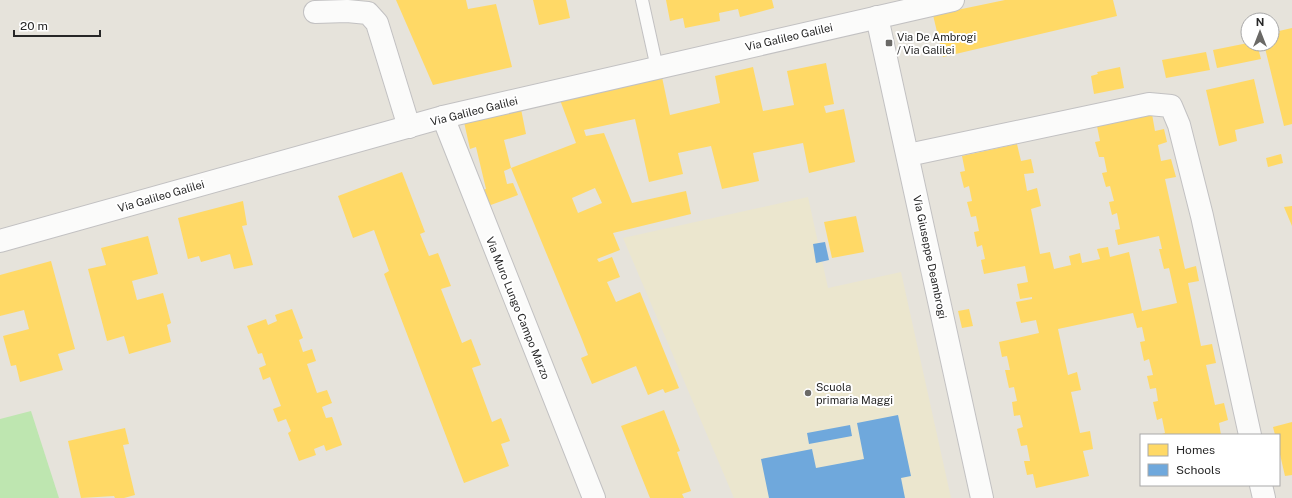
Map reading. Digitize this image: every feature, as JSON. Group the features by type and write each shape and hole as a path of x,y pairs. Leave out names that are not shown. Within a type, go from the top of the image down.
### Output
{"street":[{"name":"Via Galileo Galilei","path":"0,241 443,117 953,0"},
{"path":"315,12 347,11 368,13 377,23 409,127"},
{"name":"Via Giuseppe Deambrogi","path":"877,17 982,498"},
{"path":"908,155 1149,104 1171,106 1179,125 1202,216 1250,434"},
{"name":"Via Muro Lungo Campo Marzo","path":"443,117 594,498"},
{"path":"1261,486 1264,498"}],"lane":[{"path":"642,0 657,68"}],"shaded area":[{"name":"Scuola primaria Maggi","path":"808,197 828,288 901,272 951,498 734,498 623,238"}],"green space":[{"path":"31,411 59,498 0,498 0,419"}],"building: Homes":[{"path":"396,0 466,0 468,9 496,4 512,67 433,85"},
{"path":"533,0 566,0 570,18 539,25"},
{"path":"666,0 772,0 774,8 740,17 738,9 719,13 720,21 685,28 683,18 670,21"},
{"path":"1005,0 1113,0 1117,16 943,57 933,15"},
{"path":"1292,28 1292,124 1284,126 1266,52 1280,52 1280,31"},
{"path":"1240,45 1240,52 1259,52 1261,59 1217,68 1213,50"},
{"path":"1206,52 1210,70 1166,78 1162,60"},
{"path":"826,63 834,104 824,106 826,113 844,109 855,162 809,173 803,143 753,153 759,181 722,189 711,146 678,153 683,174 649,182 635,119 584,130 586,136 604,133 632,203 686,191 691,214 613,233 620,250 597,259 599,262 612,257 620,277 607,282 616,302 640,292 679,388 665,393 663,389 648,395 636,366 592,384 581,358 588,355 511,168 576,143 560,100 662,77 670,115 720,103 715,76 753,67 763,111 794,105 787,71","holes":["595,188 602,203 578,213 572,198"]},
{"path":"1120,67 1124,88 1094,94 1091,76 1098,74 1097,72"},
{"path":"1254,79 1264,123 1235,130 1237,141 1219,146 1206,90"},
{"path":"521,109 526,134 504,140 511,168 504,171 507,184 513,183 518,195 488,206 481,190 486,189 476,147 470,149 464,122"},
{"path":"1152,114 1155,131 1164,129 1167,142 1158,145 1161,161 1171,159 1176,177 1165,179 1185,269 1196,266 1199,281 1188,283 1201,346 1212,344 1216,363 1206,365 1215,405 1224,403 1228,420 1219,423 1221,434 1162,434 1165,433 1162,418 1157,420 1153,402 1158,401 1156,388 1150,389 1147,376 1153,375 1149,359 1144,361 1140,342 1145,341 1142,327 1137,328 1133,313 1058,329 1068,375 1077,372 1081,390 1071,392 1080,433 1090,431 1093,449 1083,451 1089,476 1036,488 1033,474 1027,475 1024,461 1030,461 1027,445 1021,446 1017,429 1023,427 1020,415 1014,416 1012,402 1017,401 1014,387 1009,388 1005,370 1010,370 1007,356 1002,357 999,342 1039,333 1036,320 1021,323 1016,302 1032,299 1032,297 1020,299 1017,284 1028,282 1025,266 984,274 981,260 985,259 982,245 977,247 974,232 979,231 976,216 971,217 967,202 972,201 969,186 964,188 960,172 965,171 962,156 1017,144 1021,161 1031,159 1034,173 1024,174 1027,191 1037,188 1041,206 1031,209 1040,254 1050,252 1054,269 1071,265 1069,256 1080,253 1082,263 1100,259 1097,249 1108,247 1110,257 1129,252 1142,311 1177,303 1169,268 1164,269 1159,249 1162,249 1159,236 1118,245 1115,230 1120,229 1117,213 1112,215 1109,202 1114,201 1110,186 1106,187 1102,173 1107,172 1104,157 1099,157 1095,142 1100,141 1097,126"},
{"path":"1281,154 1283,163 1268,167 1266,158"},
{"path":"402,172 425,232 420,234 429,256 438,253 451,286 441,289 462,343 471,339 481,365 472,368 492,422 501,418 510,441 501,444 509,466 464,483 384,274 389,271 374,230 353,238 338,196"},
{"path":"243,201 247,225 242,226 253,265 234,269 230,254 201,262 199,256 188,259 178,218"},
{"path":"1292,206 1292,226 1284,207"},
{"path":"856,216 864,252 832,258 824,222"},
{"path":"148,236 158,274 132,281 137,300 163,293 171,323 167,325 171,342 129,354 124,336 107,341 88,269 106,265 101,248"},
{"path":"51,261 75,349 58,354 63,370 20,382 16,365 11,366 3,336 29,329 24,310 0,316 0,275"},
{"path":"292,309 303,338 299,340 303,352 312,349 316,361 307,364 317,393 327,390 332,403 322,407 326,418 332,417 342,445 326,451 324,445 314,449 316,455 299,461 288,433 291,431 286,419 278,422 273,409 281,406 270,377 263,380 259,368 266,365 262,353 258,354 247,326 266,319 268,325 277,321 275,315"},
{"path":"969,309 973,326 962,328 958,311"},
{"path":"664,410 680,451 677,452 691,491 682,494 684,498 650,498 621,426"},
{"path":"1292,422 1292,475 1285,476 1280,454 1280,434 1275,434 1273,427"},
{"path":"125,428 129,444 123,445 135,495 124,498 115,498 114,496 81,498 68,441"}],"building: Schools":[{"path":"825,242 829,260 816,263 813,244"},
{"path":"898,415 911,476 901,478 905,498 769,498 761,459 812,449 816,468 864,459 857,423"},
{"path":"850,425 852,436 809,444 807,433"}],"place":[{"name":"Via De Ambrogi / Via Galilei","path":"889,43"},
{"name":"Scuola primaria Maggi","path":"808,393"}]}
